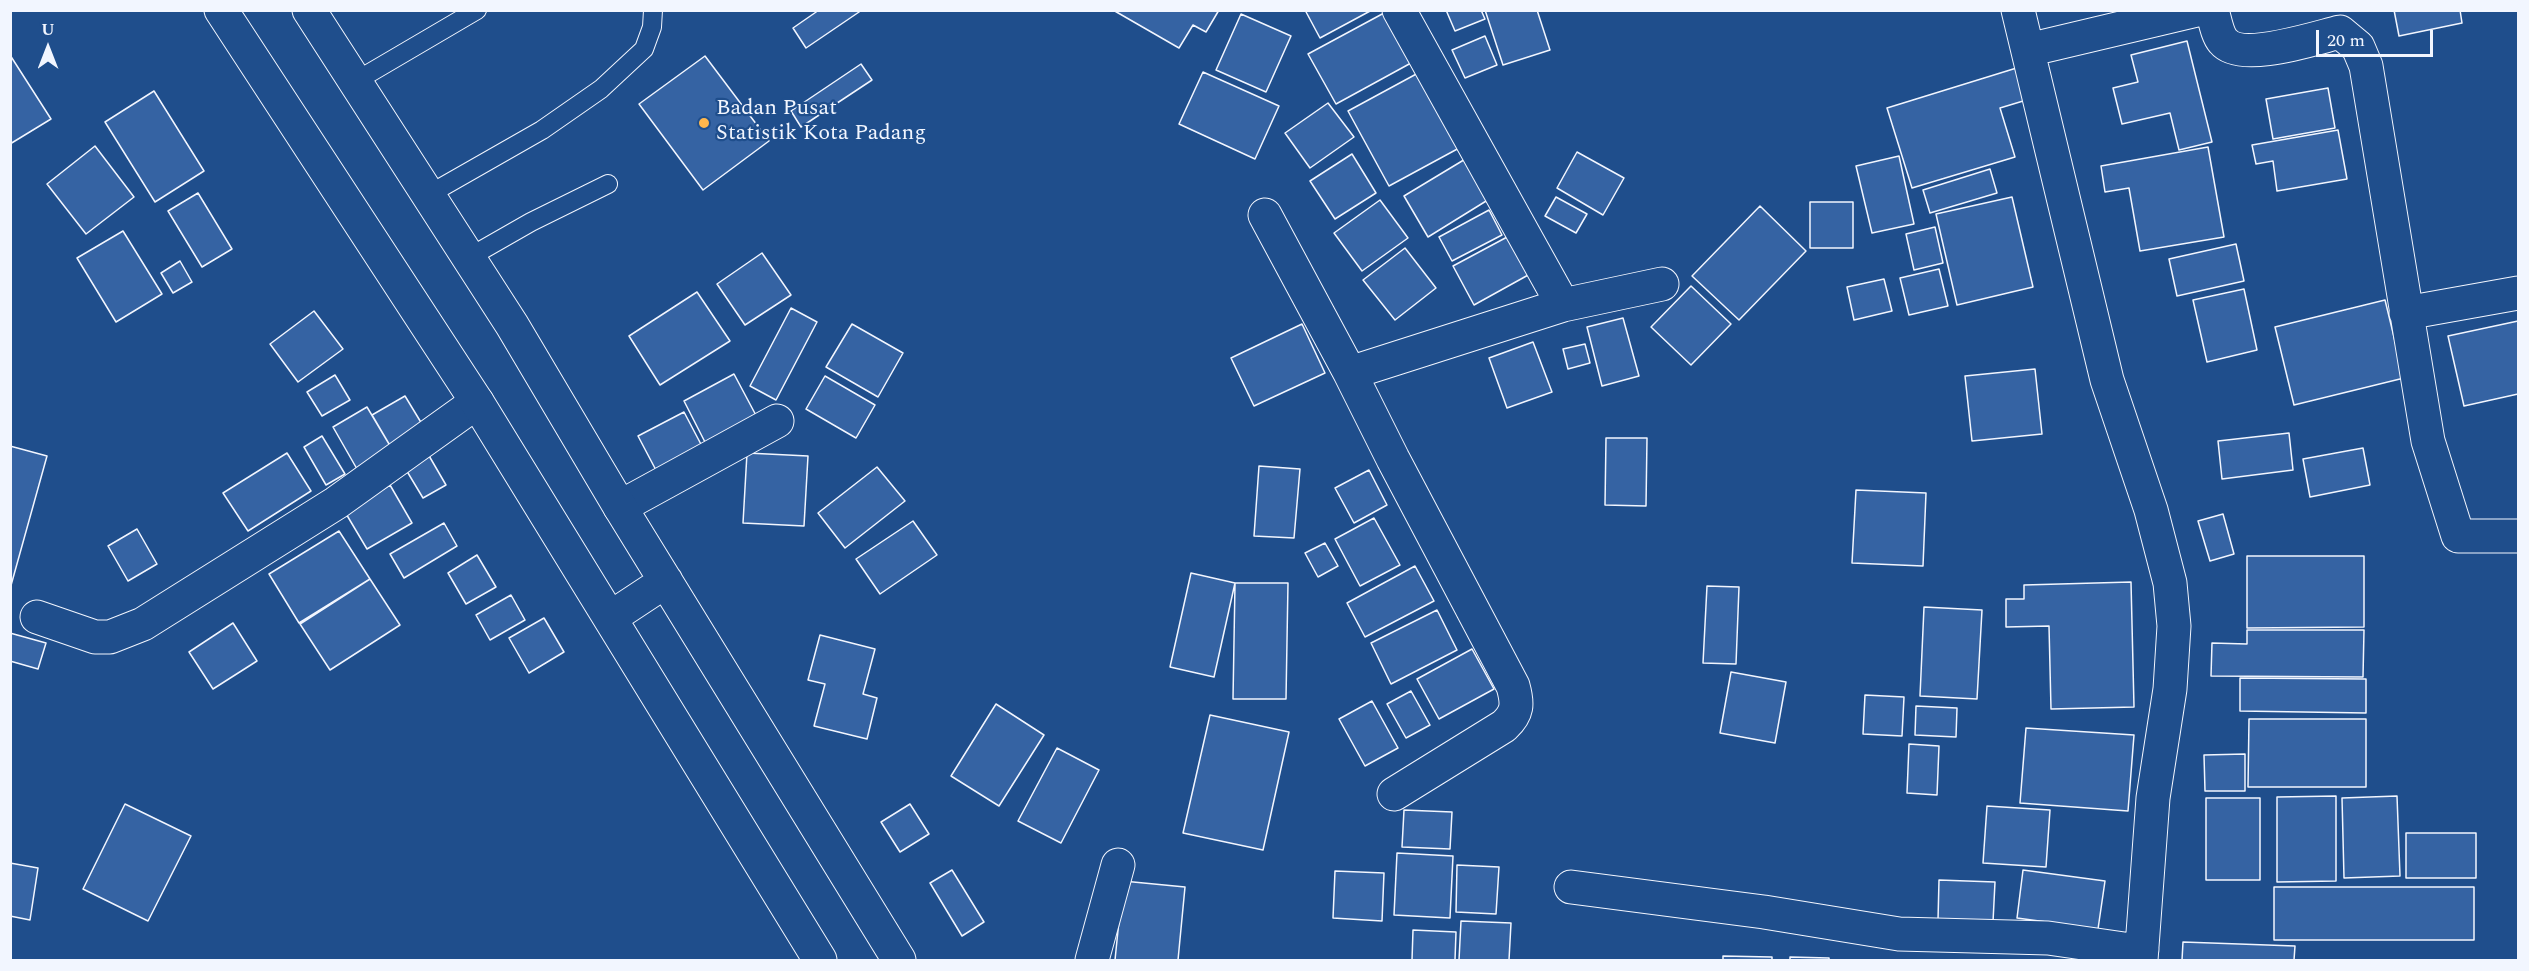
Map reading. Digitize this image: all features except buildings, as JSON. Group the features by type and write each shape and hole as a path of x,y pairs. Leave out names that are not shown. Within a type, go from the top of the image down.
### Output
{"main road":[{"path":"221,10 477,402 820,960"},
{"path":"309,10 512,325 620,507 898,960"},
{"path":"1399,10 1563,305"},
{"path":"1571,887 1764,912 1899,934 2048,938 2131,950 2141,955 2153,798 2170,689 2174,626 2170,583 2151,510 2107,380 2018,10"},
{"path":"2028,50 2197,10"},
{"path":"2212,10 2221,39 2229,47 2239,51 2257,51 2340,32 2358,47 2366,66 2428,441 2458,536 2518,536"},
{"path":"1265,215 1350,372 1393,459 1513,686 1516,699 1513,717 1504,726 1394,794"},
{"path":"1350,372 1563,305 1662,284"},
{"path":"2406,313 2518,293"},
{"path":"37,617 95,637 110,637 143,624 336,503 477,402"},
{"path":"620,507 777,421"},
{"path":"610,618 666,581"},
{"path":"1092,960 1118,865"}],"lane":[{"path":"356,81 477,10"},
{"path":"428,195 542,130 601,89 644,49 652,27 653,10"},
{"path":"468,258 531,222 609,184"}],"place":[{"name":"Badan Pusat Statistik Kota Padang","path":"704,123"}]}
